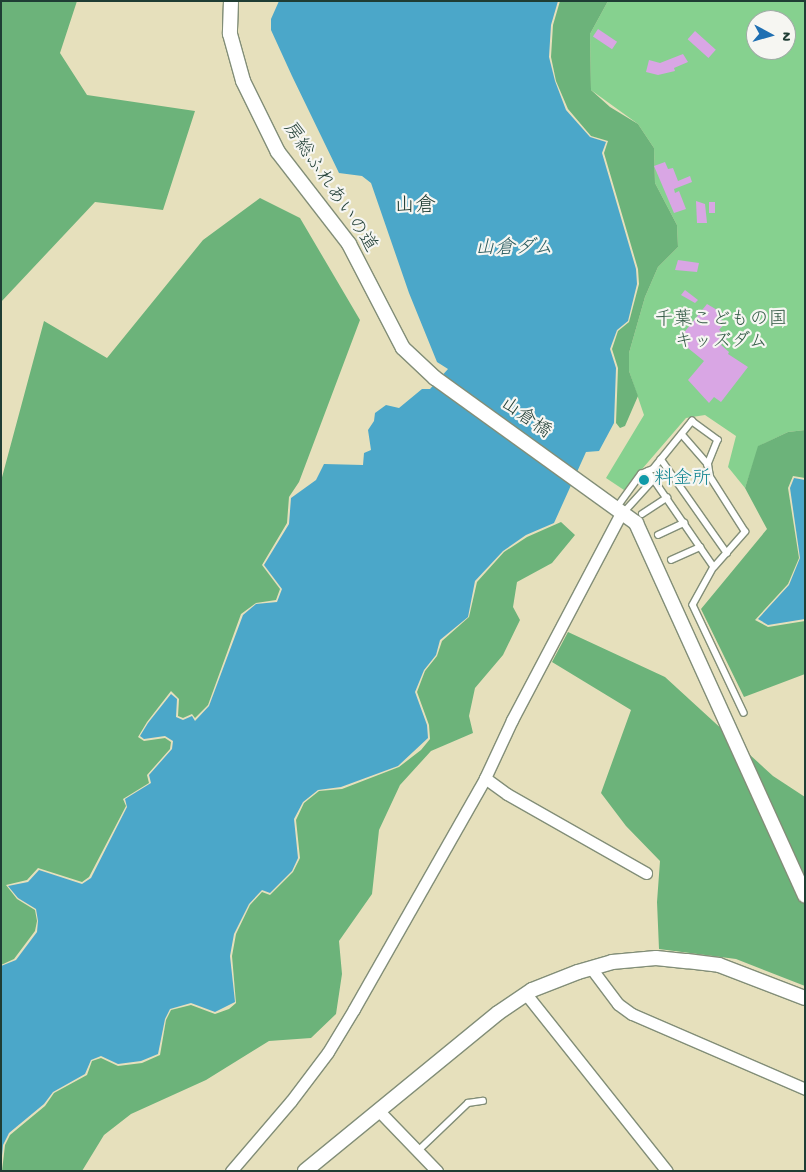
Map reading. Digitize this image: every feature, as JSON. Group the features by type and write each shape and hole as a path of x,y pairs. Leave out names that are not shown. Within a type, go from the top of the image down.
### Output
{"street":[{"name":"房総ふれあいの道","path":"231,1 230,34 234,56 278,152 349,244 398,340 414,360 435,378"},
{"name":"山倉橋","path":"435,378 621,510 636,523 805,896"},
{"path":"231,1171 291,1101 328,1052 485,778 512,720 621,510"},
{"path":"485,778 507,794 646,873"},
{"path":"305,1171 378,1110 526,994 591,968 612,962 656,958 719,965 805,998"},
{"path":"591,968 618,1004 632,1014 805,1089"},
{"path":"526,994 667,1171"},
{"path":"378,1110 437,1171"}],"lane":[{"path":"621,510 641,474 651,470 692,421 718,440 708,465 710,477 745,532 714,567 693,604 744,713"},
{"path":"682,435 708,465"},
{"path":"661,459 727,553"},
{"path":"651,470 666,498 714,567"},
{"path":"621,510 654,478"},
{"path":"642,514 666,498"},
{"path":"658,535 684,523"},
{"path":"671,560 700,547"},
{"path":"418,1151 468,1104 483,1101"}],"green space":[{"path":"1,1 77,1 60,53 87,95 195,111 163,210 95,202 1,302"},
{"path":"560,1 608,1 590,34 591,90 610,107 638,124 654,148 655,183 677,225 678,247 658,267 645,297 629,353 629,371 638,396 625,426 620,428 616,423 618,368 612,349 618,331 629,322 639,284 638,269 604,153 608,141 591,136 568,109 556,81 551,57 553,25"},
{"name":"千葉こどもの国 キッズダム","path":"608,1 805,1 805,430 788,432 759,446 745,488 728,467 736,436 705,415 686,418 624,490 606,478 644,415 629,371 629,353 645,297 658,267 678,247 677,225 655,183 654,148 638,124 591,90 590,34"},
{"path":"260,198 300,218 360,320 299,482 289,497 287,523 262,565 280,589 276,600 256,603 241,614 208,705 195,718 192,714 183,718 178,716 179,699 171,691 147,722 138,737 144,741 165,738 171,742 170,749 147,775 149,783 123,799 126,806 89,877 82,882 38,868 27,880 6,885 17,899 35,910 37,921 35,931 14,959 1,965 1,481 44,321 107,358 203,240"},
{"path":"805,430 805,478 793,476 788,488 799,558 788,584 755,620 768,627 805,621 805,674 744,697 701,609 767,529 745,488 758,446 788,432"},
{"path":"561,522 575,535 552,563 517,582 513,607 520,620 503,655 475,688 469,716 473,733 431,751 400,785 379,830 372,894 339,941 342,974 336,1014 311,1038 269,1041 206,1080 131,1114 104,1135 82,1171 2,1171 5,1145 10,1135 45,1106 54,1093 87,1075 92,1061 101,1058 118,1066 142,1063 160,1055 166,1020 171,1010 191,1005 215,1014 229,1009 236,1003 232,956 236,934 250,905 262,892 270,895 293,872 300,858 296,820 304,803 319,791 342,789 399,767 421,750 430,739 429,725 417,692 425,671 437,656 442,641 469,617 477,582 504,552 527,537"},
{"path":"568,632 665,677 773,776 805,797 805,986 736,959 659,949 657,902 660,861 626,826 601,793 631,710 552,662"}],"water":[{"name":"山倉ダム","path":"279,1 558,1 551,25 549,57 555,81 566,110 590,137 606,142 602,153 636,269 637,284 628,321 617,330 610,349 616,368 614,423 599,451 586,452 554,523 526,535 503,551 475,581 468,617 440,640 436,655 424,670 415,692 427,725 428,738 398,766 341,787 318,790 303,802 294,819 298,858 292,871 270,893 262,890 249,904 234,934 230,956 235,1002 215,1012 191,1003 170,1009 165,1019 158,1054 141,1061 118,1064 101,1056 91,1060 85,1074 53,1092 44,1104 9,1133 3,1145 1,1167 1,966 16,960 37,932 38,921 36,909 18,898 8,886 28,882 39,870 82,884 91,878 127,807 125,799 151,783 149,775 172,749 173,741 165,736 144,739 140,736 148,723 171,694 177,699 176,717 183,720 192,716 195,721 209,706 243,615 256,604 277,602 282,589 264,565 289,524 291,498 316,480 324,464 363,465 364,453 371,450 368,430 374,421 375,413 386,405 399,408 422,389 430,389 448,369 437,362 409,293 371,183 362,176 339,173 292,76 271,30 271,19"},
{"path":"794,478 805,480 805,619 768,625 758,619 789,585 800,558 790,488"}],"building":[{"path":"598,29 617,42 612,49 593,36"},
{"path":"695,31 716,50 708,58 688,39"},
{"path":"683,54 688,62 674,68 675,71 658,75 646,72 649,60 660,63"},
{"path":"665,162 668,169 673,168 678,181 690,176 692,182 674,189 675,193 679,191 686,209 674,213 654,166"},
{"path":"696,201 705,204 707,223 697,223"},
{"path":"709,202 715,202 715,213 709,213"},
{"path":"678,260 699,263 697,272 675,270"},
{"path":"685,290 698,300 695,303 681,295"},
{"path":"707,304 724,314 720,319 725,323 719,330 728,337 721,345 729,352 728,354 748,367 721,402 714,397 709,403 688,380 704,361 678,340"}],"place":[{"name":"料金所","path":"644,480"}],"district":[{"name":"山倉","path":"415,208"}]}
